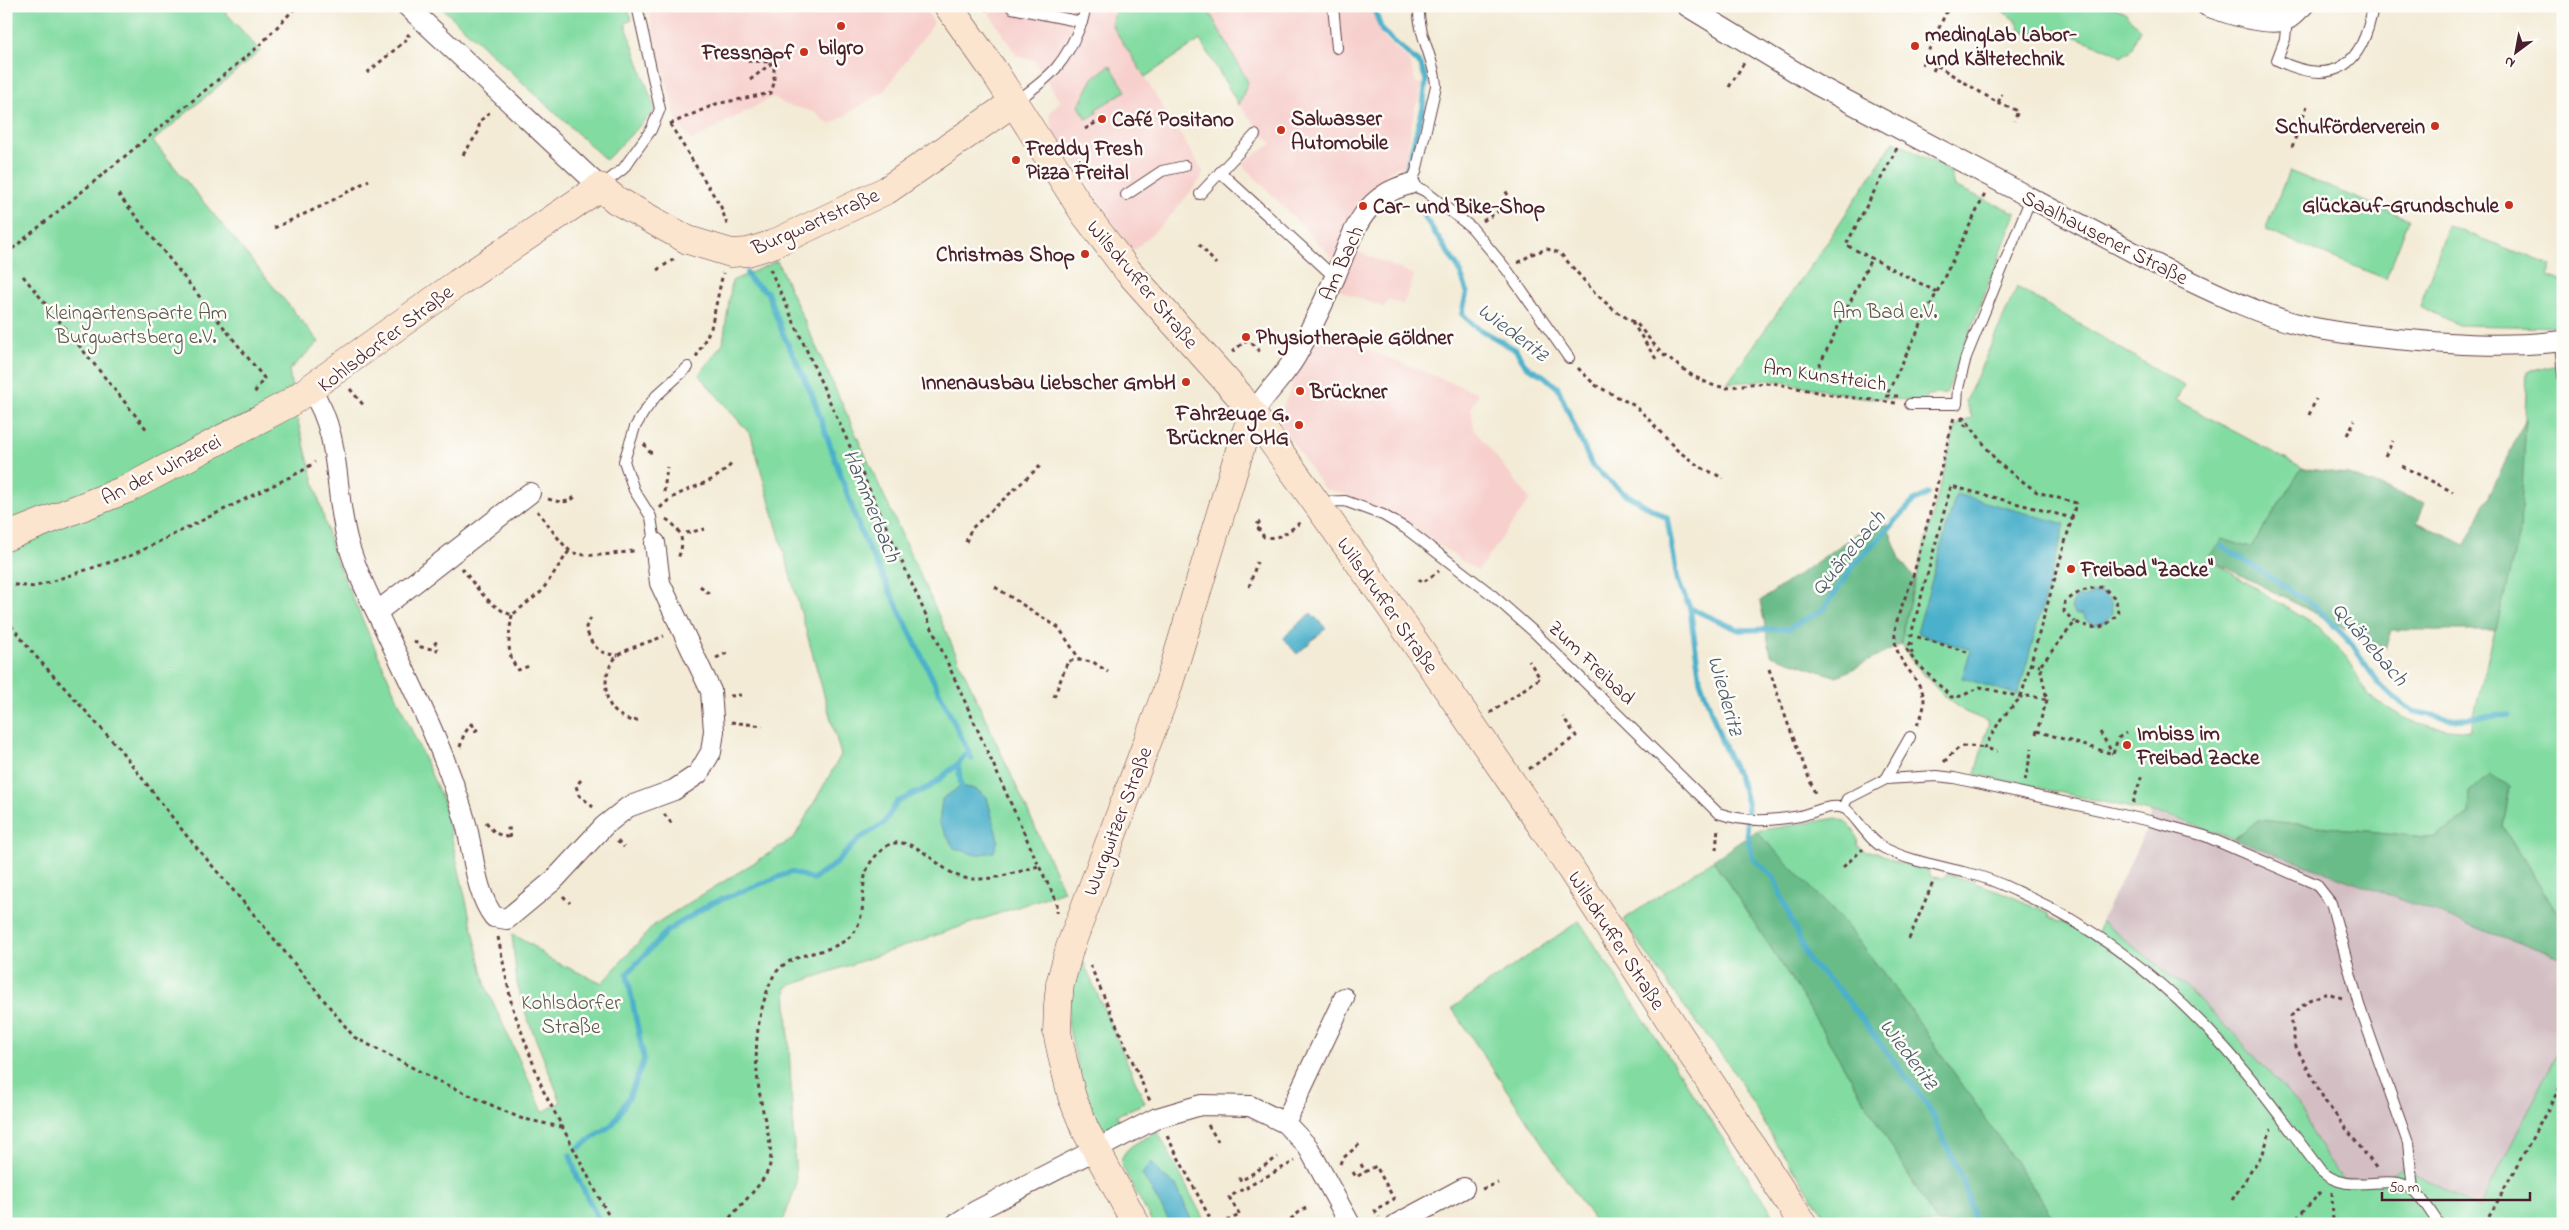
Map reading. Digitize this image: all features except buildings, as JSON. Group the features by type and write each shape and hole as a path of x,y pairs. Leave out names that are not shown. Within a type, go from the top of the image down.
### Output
{"street":[{"name":"Burgwartstraße","path":"408,6 616,200 688,240 731,253 748,252 774,244 887,190 1014,102"},
{"name":"Wilsdruffer Straße","path":"948,6 1014,102 1084,213 1128,271 1187,336 1253,414 1312,510 1561,854 1803,1224"},
{"name":"Saalhausener Straße","path":"1687,6 1739,40 1817,85 2210,291 2306,326 2388,338 2494,346 2561,341"},
{"path":"2207,6 2226,13 2272,22 2287,19 2303,6"},
{"name":"Am Bach","path":"1253,414 1260,401 1292,363 1313,325 1349,238 1363,215 1378,198 1395,188 1410,184"},
{"name":"Kohlsdorfer Straße","path":"494,916 486,905 466,823 442,756 377,612 359,577 342,517 334,449 326,417 311,390 458,283 600,187"},
{"name":"An der Winzerei","path":"6,537 127,489 311,390"},
{"name":"Wurgwitzer Straße","path":"1136,1224 1085,1129 1072,1097 1057,1032 1060,984 1070,947 1167,690 1242,443 1253,414"},
{"path":"377,612 528,495"},
{"path":"494,916 507,919 515,914 554,880 604,826 628,807 674,790 698,774 711,752 714,731 714,707 710,691 660,583 655,543"},
{"path":"1285,1124 1344,998"},
{"path":"956,1224 1096,1147 1157,1118 1201,1106 1250,1106 1285,1124 1311,1153 1350,1224"},
{"path":"1397,1224 1464,1188"}],"lane":[{"path":"1014,102 1048,78 1058,68 1072,47 1086,6"},
{"path":"1333,6 1337,48"},
{"path":"1418,6 1418,19 1436,76 1436,86 1416,172 1410,184 1425,191 1472,228 1507,270 1569,358"},
{"path":"2287,19 2284,39 2277,60 2308,72 2328,73 2346,65 2357,53 2370,22 2373,6"},
{"path":"1012,8 1082,22"},
{"path":"600,187 623,169 651,130 660,109 639,9"},
{"path":"1200,194 1255,135"},
{"path":"1126,194 1162,171 1185,166"},
{"path":"1220,172 1330,273"},
{"path":"1957,404 1958,388 1966,357 2031,198"},
{"path":"2561,341 2563,376"},
{"path":"655,543 651,517 634,490 624,461 635,426 644,412 656,396 688,367"},
{"name":"Am Kunstteich","path":"1910,404 1957,404"},
{"name":"Zum Freibad","path":"1312,510 1337,500 1352,503 1383,515 1427,544 1491,594 1534,632 1718,812 1740,820 1757,821 1821,811 1832,806 1843,808"},
{"path":"1886,779 1910,737"},
{"path":"2413,1189 2392,1182 2356,1184 2330,1179 2226,1049 2156,978 2113,944 2066,915 2015,890 1964,872 1927,864 1883,847 1869,836 1843,808 1847,799 1886,779 1937,776 2150,821 2205,836 2316,884 2331,902 2359,1005 2408,1144 2413,1189 2439,1224"}],"path":[{"path":"7,252 259,46 297,6"},
{"path":"985,10 994,6"},
{"path":"1922,65 1949,6"},
{"path":"367,74 409,36 406,33"},
{"path":"1729,87 1746,59"},
{"path":"746,60 774,62"},
{"path":"670,124 716,104 771,93 774,84 774,62"},
{"path":"750,80 774,62"},
{"path":"1933,71 1936,64 1998,103 2018,111 2014,121"},
{"path":"1998,103 2002,94"},
{"path":"463,155 479,131 479,122 496,106"},
{"path":"2292,147 2307,106"},
{"path":"660,109 721,207 732,234"},
{"path":"1085,129 1102,119"},
{"path":"1900,144 1846,245 1936,292"},
{"path":"274,228 324,205 370,180"},
{"path":"1478,224 1508,205 1509,197 1505,190 1507,188"},
{"path":"118,194 264,378 251,398"},
{"path":"1902,396 1886,396 1982,199"},
{"path":"1199,244 1216,264"},
{"name":"Am Kunstteich","path":"1507,270 1532,254 1547,249 1560,253 1595,293 1645,333 1662,354 1693,376 1712,385 1727,388 1748,384 1773,383 1856,399 1910,404"},
{"path":"658,270 679,257"},
{"path":"1819,366 1870,259"},
{"path":"768,264 1039,866 1058,902"},
{"path":"688,367 702,348 711,328 724,272 728,268"},
{"path":"23,276 148,431"},
{"path":"1631,321 1656,359"},
{"path":"1225,347 1231,353 1247,338 1261,353"},
{"path":"1569,358 1594,385 1637,407 1677,450 1700,466 1723,478"},
{"path":"346,384 365,408"},
{"path":"2308,415 2316,399"},
{"path":"1910,737 1926,706 1924,694 1900,656 1895,632 1912,578 1957,404"},
{"path":"2347,435 2355,420"},
{"path":"1966,421 1998,463 2037,492 2076,503 2021,697 2001,719 1984,748"},
{"path":"1962,423 1972,430"},
{"path":"2385,456 2393,440"},
{"path":"6,584 34,587 132,555 302,471 334,449"},
{"path":"665,502 673,495 724,474 733,462"},
{"path":"966,542 971,529 1040,466"},
{"path":"2402,466 2453,492"},
{"path":"664,492 667,468"},
{"path":"1968,652 1911,634 1951,486 2072,518"},
{"path":"528,495 569,551 577,555 589,556 636,550 655,543"},
{"path":"528,495 561,502 569,502 575,497"},
{"path":"652,504 658,510"},
{"path":"1260,522 1256,525 1264,537 1281,537 1312,510"},
{"path":"663,517 673,524 682,535 683,546 675,564"},
{"path":"686,534 705,529"},
{"path":"529,666 518,670 512,663 509,650 512,615 541,592 569,551"},
{"path":"452,555 483,595 498,610 512,615"},
{"path":"1249,587 1258,562"},
{"path":"1419,579 1422,583 1444,567"},
{"path":"700,586 711,594"},
{"path":"2103,587 2116,599 2118,613 2108,625 2092,629 2075,622 2064,612 2065,602 2076,593 2089,588 2103,587"},
{"path":"995,588 1059,628 1080,660"},
{"path":"591,618 586,627 592,644 598,650 610,655 619,655 681,628"},
{"path":"6,619 31,651 118,747 186,836 262,924 354,1037 436,1080 520,1118 560,1127"},
{"path":"2040,666 2075,622"},
{"path":"411,639 421,647 438,650 435,643 437,642"},
{"path":"1904,641 1912,642"},
{"path":"1912,642 1907,650 1914,660 1951,697 1962,696 1980,687 2021,697 2031,696 2047,700"},
{"path":"1912,642 1912,654"},
{"path":"619,655 612,663 606,680 606,695 612,709 622,717 632,722 638,720"},
{"path":"1054,697 1068,661 1093,662 1108,672"},
{"path":"1488,715 1540,678 1529,661"},
{"path":"2030,664 2040,666"},
{"path":"2040,666 2047,700 2037,733 2113,754"},
{"path":"1770,669 1821,811"},
{"path":"1526,771 1576,736 1563,717"},
{"path":"726,728 726,721 763,726"},
{"path":"460,748 464,734 472,723 475,731 478,729"},
{"path":"2100,732 2113,754"},
{"path":"2113,754 2118,738 2126,733"},
{"path":"1937,776 1943,762 1956,749 1968,744 1997,751"},
{"path":"2024,784 2032,748"},
{"path":"2132,807 2142,775"},
{"path":"581,780 576,786 579,795 593,807"},
{"path":"486,822 495,833 510,838 508,830 511,829"},
{"path":"1716,850 1718,828"},
{"path":"725,1224 764,1177 770,1164 757,1083 755,1046 759,1016 772,979 792,959 837,946 848,940 858,925 865,869 877,854 890,844 904,842 950,872 961,877 974,879 1039,866"},
{"path":"1843,867 1862,850"},
{"path":"1909,940 1936,877"},
{"path":"494,916 512,1006 543,1090 560,1127 613,1224"},
{"path":"1090,964 1157,1118 1213,1224"},
{"path":"2359,1005 2328,992 2309,1000 2291,1016 2295,1045 2324,1101 2383,1176"},
{"path":"2485,1224 2563,1082"},
{"path":"1202,1121 1209,1126 1218,1141"},
{"path":"2232,1200 2264,1153 2271,1134 2270,1124"},
{"path":"1342,1160 1362,1142"},
{"path":"1218,1224 1240,1215 1229,1197 1311,1153"},
{"path":"1239,1177 1242,1181 1278,1157"},
{"path":"1361,1164 1365,1172"},
{"path":"1353,1172 1356,1177 1376,1166 1394,1200 1375,1210 1383,1224"},
{"path":"1486,1189 1498,1182"},
{"path":"2290,1224 2320,1195"},
{"path":"2332,1195 2334,1224"},
{"path":"1284,1224 1306,1208"}],"shaded area":[{"path":"650,6 924,6 934,23 884,91 830,125 814,112 786,105 773,97 691,141 676,119 651,22"},
{"path":"991,6 1117,6 1111,24 1203,171 1201,179 1167,220 1132,252 1053,131 1049,114 1061,100 1057,97 1034,60 1017,56 990,15"},
{"path":"1206,6 1372,6 1380,35 1409,61 1416,83 1421,84 1419,101 1415,106 1404,168 1397,167 1388,172 1379,191 1349,220 1342,234 1336,261 1241,163 1272,144 1239,105 1248,81"},
{"path":"1351,249 1415,275 1403,305 1388,300 1384,308 1336,289"},
{"path":"1320,331 1478,393 1471,408 1474,429 1530,499 1478,571 1399,518 1344,494 1324,489 1278,421 1301,362"},
{"path":"2152,812 2367,886 2563,959 2563,1041 2479,1209 2410,1170 2368,1179 2342,1179 2328,1160 2297,1104 2238,1038 2185,986 2101,921 2147,829"}],"green space":[{"name":"Kleingartensparte Am Burgwartsberg e.V.","path":"6,6 220,6 260,51 153,141 319,342 289,370 295,411 334,556 443,801 486,987 543,1112 561,1102 527,1017 517,983 512,934 532,945 549,959 602,983 655,924 794,838 841,755 751,435 699,375 723,343 732,281 777,261 1064,891 786,987 796,1186 782,1224 6,1224"},
{"path":"440,6 627,6 632,20 625,23 655,110 606,160"},
{"path":"1117,6 1206,6 1248,82 1239,105 1200,40 1145,77 1111,24"},
{"path":"1996,6 2111,6 2125,12 2140,29 2131,50 2121,57 2112,51 2058,30 2050,30 2038,40 2020,30 2017,22"},
{"path":"1110,65 1126,91 1096,109 1097,113 1087,119 1079,106 1093,78"},
{"name":"Am Bad e.V.","path":"1894,141 1950,171 1954,186 2016,213 1946,394 1928,395 1925,401 1859,397 1772,380 1727,383 1815,260"},
{"path":"2289,171 2409,219 2386,279 2265,230"},
{"path":"2448,226 2551,265 2547,276 2563,282 2563,327 2459,325 2420,306"},
{"name":"Freibad \"Zacke\"","path":"2017,287 2184,386 2176,400 2302,468 2251,548 2209,559 2318,627 2348,659 2368,696 2406,719 2436,728 2470,731 2520,529 2527,372 2563,364 2563,923 2503,826 2510,786 2470,792 2470,814 2435,838 2258,820 2234,839 2168,816 1975,774 1989,722 1965,712 1942,694 1911,660 1902,644 1903,628 1956,425 1972,418 1966,401"},
{"path":"2526,419 2520,529 2496,630 2391,630 2385,649 2209,559 2222,539 2251,548 2302,468 2346,474 2425,503 2417,522 2465,545"},
{"path":"1873,523 1887,525 1901,561 1915,579 1903,628 1902,644 1837,677 1771,655 1760,601"},
{"path":"2489,775 2510,786 2503,826 2563,923 2563,959 2234,839 2258,820 2435,838 2469,814 2470,792"},
{"path":"1837,818 1852,829 1858,846 1866,852 1877,852 1897,862 1928,870 1931,877 1942,878 1948,874 1999,891 2047,912 2049,917 2058,922 2062,921 2095,939 2101,921 2185,986 2238,1038 2297,1104 2328,1160 2342,1179 2383,1177 2390,1175 2403,1166 2479,1209 2563,1041 2563,1224 2058,1224 1904,1000 1843,921 1756,831"},
{"path":"1756,831 1843,921 1904,1000 2058,1224 1938,1224 1794,983 1713,860"},
{"path":"1713,860 1794,983 1938,1224 1830,1224 1777,1145 1734,1071 1680,1001 1623,920"},
{"path":"1579,921 1779,1224 1596,1224 1452,1008"},
{"path":"1078,958 1083,961 1145,1103 1117,1115 1122,1126 1111,1130 1096,1125 1088,1113 1068,1024 1069,987"},
{"path":"1158,1132 1206,1224 1153,1224 1121,1164 1122,1158 1129,1148"}],"water":[{"path":"1956,494 2065,524 2018,695 1962,678 1971,650 1917,633"},
{"path":"2092,593 2102,593 2111,602 2112,613 2106,621 2096,625 2087,621 2082,614 2074,614 2071,608 2075,598 2080,596 2085,598"},
{"path":"1311,613 1326,628 1297,654 1283,638"},
{"path":"961,786 975,789 987,797 998,840 994,852 976,855 954,848 939,823 942,799"},
{"path":"1152,1162 1161,1175 1176,1185 1193,1224 1171,1224 1142,1174"}],"waterway":[{"name":"Wiederitz","path":"1373,6 1382,31 1421,65 1426,80 1423,108 1406,171"},
{"name":"Wiederitz","path":"1423,215 1459,269 1467,291 1462,314 1476,327 1516,350 1526,366 1544,376 1558,388 1592,466 1624,493 1667,518 1678,582 1690,608 1700,680 1722,742 1743,787 1748,807 1747,833 1753,859 1773,876 1809,962 1838,988 1928,1106 1964,1183 1975,1224"},
{"name":"Hammerbach","path":"747,273 751,281 767,292 783,334 813,397 860,530 972,759"},
{"name":"Quänebach","path":"1690,608 1739,630 1788,629 1824,609 1854,565 1914,501 1928,494"},
{"name":"Quänebach","path":"2222,546 2315,606 2352,644 2379,685 2412,711 2450,719 2509,715"},
{"name":"Hammerbach","path":"578,1148 613,1124 629,1097 644,1060 627,974 667,931 710,904 791,872 813,879 835,864 859,839 884,823 897,802 931,786 958,764 968,751"},
{"path":"958,764 961,786"},
{"name":"Hammerbach","path":"570,1155 578,1179 601,1224"}],"place":[{"name":"bilgro","path":"841,26"},
{"name":"medingLab Labor- und Kältetechnik","path":"1915,46"},
{"name":"Fressnapf","path":"804,52"},
{"name":"Café Positano","path":"1102,119"},
{"name":"Schulförderverein","path":"2435,126"},
{"name":"Salwasser Automobile","path":"1281,130"},
{"name":"Freddy Fresh Pizza Freital","path":"1016,160"},
{"name":"Glückauf-Grundschule","path":"2509,205"},
{"name":"Car- und Bike-Shop","path":"1363,206"},
{"name":"Christmas Shop","path":"1085,254"},
{"name":"Physiotherapie Göldner","path":"1246,337"},
{"name":"Innenausbau Liebscher GmbH","path":"1186,382"},
{"name":"Brückner","path":"1300,391"},
{"name":"Fahrzeuge G. Brückner OHG","path":"1299,425"},
{"name":"Freibad \"Zacke\"","path":"2071,569"},
{"name":"Imbiss im Freibad Zacke","path":"2127,745"}]}
